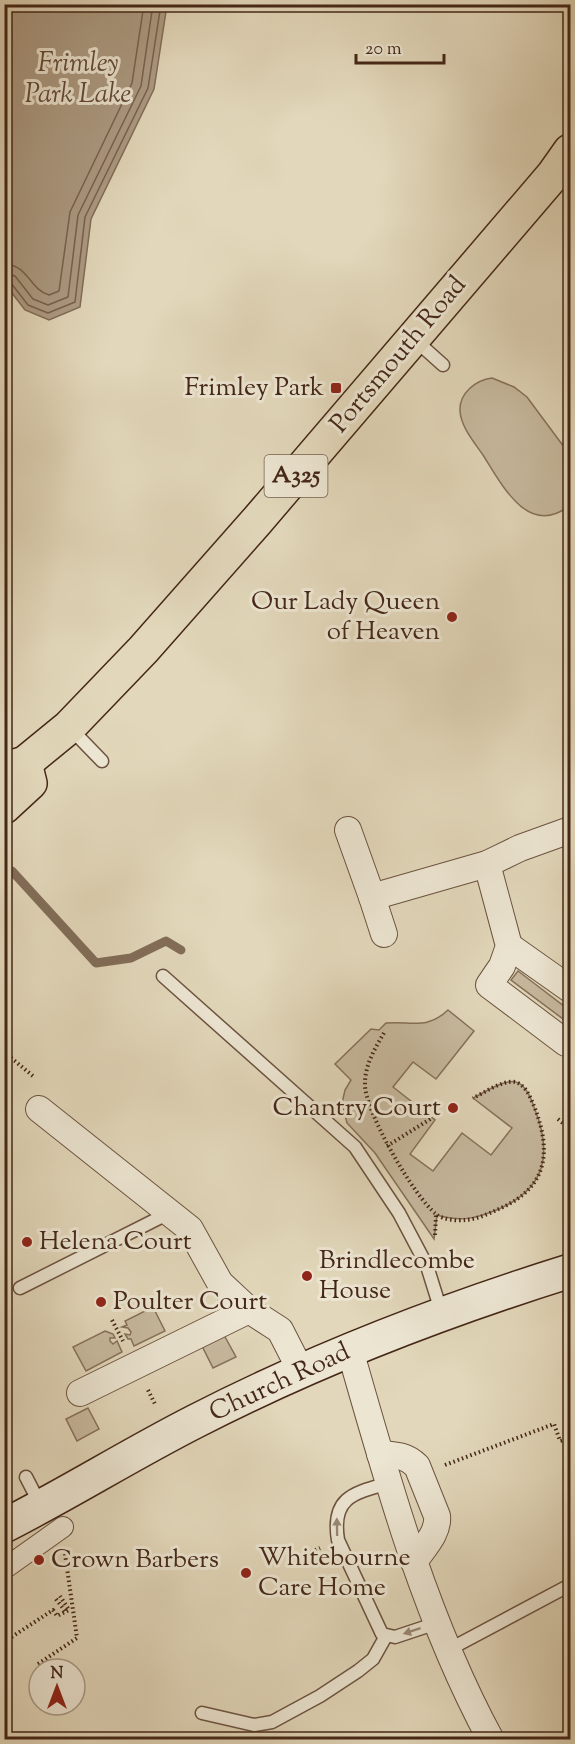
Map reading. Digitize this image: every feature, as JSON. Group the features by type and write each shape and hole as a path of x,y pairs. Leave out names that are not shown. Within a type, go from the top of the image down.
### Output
{"main road":[{"name":"Portsmouth Road","path":"4,807 30,783 15,766 69,727 143,650 565,166"},
{"name":"Church Road","path":"4,1526 52,1517 196,1421 301,1371 350,1350 570,1271"}],"street":[{"path":"348,830 384,934"},
{"path":"372,897 487,864 520,848 570,830"},
{"path":"487,864 509,946 502,966 489,985 566,1043 570,1036"},
{"path":"509,946 570,989"},
{"path":"39,1109 190,1229 220,1283 249,1310 280,1330 301,1371"},
{"path":"80,1393 249,1310"},
{"path":"350,1350 414,1562 448,1650 491,1740"},
{"path":"380,1454 405,1456 412,1460 417,1466 437,1516 435,1530 414,1562"},
{"path":"4,1569 52,1517"}],"lane":[{"path":"413,338 443,365"},
{"path":"69,727 102,761"},
{"path":"163,976 355,1147 399,1213 427,1266 442,1316"},
{"path":"20,1288 170,1212"},
{"path":"26,1477 52,1517"},
{"path":"389,1483 355,1493 340,1507 336,1528 341,1547 382,1634 394,1637 437,1623"},
{"path":"448,1650 570,1585"},
{"path":"202,1713 254,1725 272,1722 320,1696 374,1659 386,1636"}],"path":[{"path":"384,1033 369,1064 364,1082 369,1104 388,1146 418,1193 436,1215 452,1220 468,1220 517,1201 526,1194 542,1169 544,1154 539,1118 524,1087 517,1082 509,1082 473,1098"},
{"path":"4,1052 33,1077"},
{"path":"388,1146 432,1118"},
{"path":"558,1119 570,1129"},
{"path":"444,1466 554,1424 560,1441 570,1439"},
{"path":"48,1657 77,1638 52,1517"},
{"path":"58,1597 64,1612 71,1608"},
{"path":"4,1642 53,1610 57,1616 71,1608"}],"shaded area":[{"path":"492,378 514,387 527,397 570,455 570,505 555,514 542,516 529,512 518,504 508,493 465,429 460,404 465,393 480,381"},
{"path":"518,971 569,1010 563,1019 511,980"},
{"path":"448,1010 474,1031 436,1079 413,1062 393,1087 435,1120 410,1154 433,1171 462,1133 491,1155 512,1128 473,1098 500,1084 516,1082 523,1086 530,1096 540,1124 544,1154 536,1180 515,1201 475,1217 461,1219 437,1215 434,1239 375,1153 347,1123 342,1103 345,1090 351,1080 335,1064 371,1029 379,1030 386,1023 426,1022"},
{"path":"153,1307 165,1331 134,1346 125,1334 130,1335 131,1332 128,1328 122,1327 127,1325 125,1321"},
{"path":"105,1331 113,1334 115,1338 110,1338 110,1341 113,1344 117,1341 122,1352 86,1371 73,1347"},
{"path":"224,1335 236,1357 213,1368 202,1346"},
{"path":"88,1408 99,1429 77,1441 66,1419"}],"water":[{"name":"Frimley Park Lake","path":"5,4 167,5 154,89 91,219 80,307 49,320 25,310 5,284"}],"waterway":[{"path":"12,871 96,963 131,958 166,941 181,950"}],"place":[{"name":"Frimley Park","path":"336,388"},
{"name":"Our Lady Queen of Heaven","path":"452,617"},
{"name":"Chantry Court","path":"453,1108"},
{"name":"Helena Court","path":"27,1242"},
{"name":"Brindlecombe House","path":"307,1276"},
{"name":"Poulter Court","path":"101,1302"},
{"name":"Crown Barbers","path":"39,1560"},
{"name":"Whitebourne Care Home","path":"246,1573"}]}
